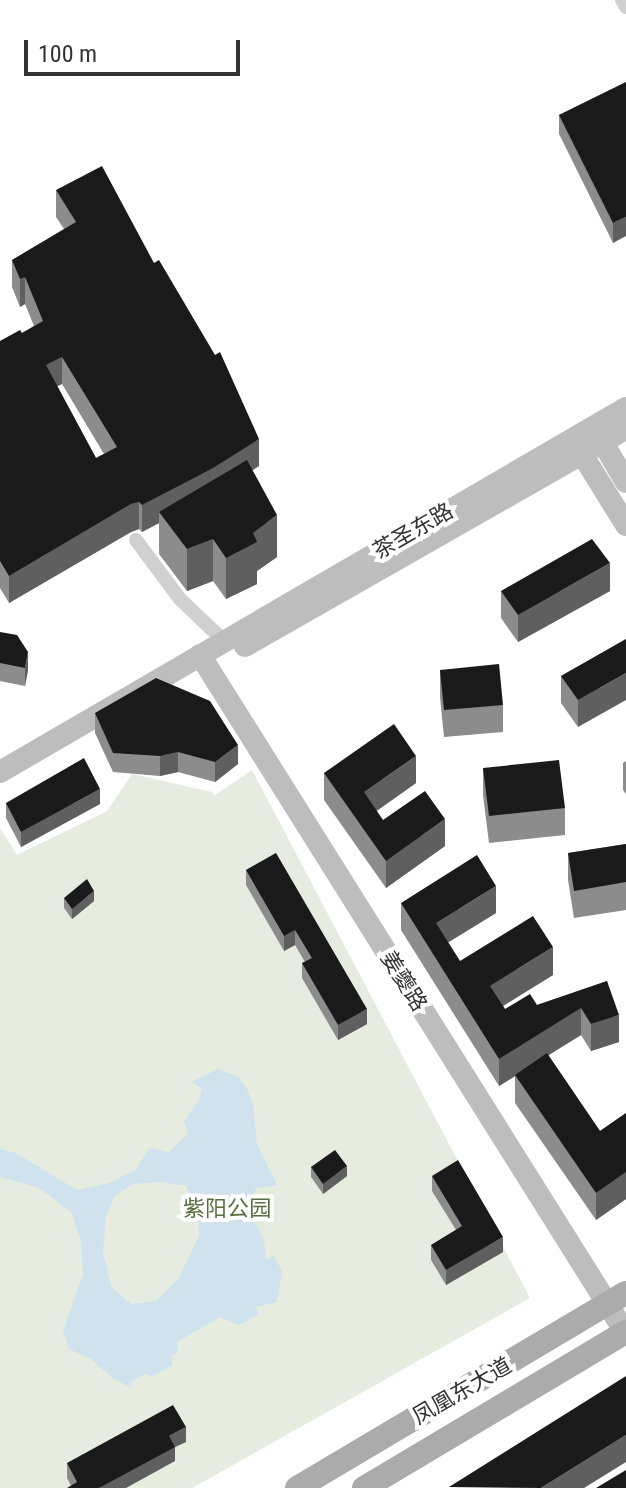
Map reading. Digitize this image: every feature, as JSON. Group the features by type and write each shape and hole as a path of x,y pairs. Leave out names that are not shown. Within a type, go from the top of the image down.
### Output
{"main road":[{"name":"茶圣东路","path":"204,662 588,441 626,408"},
{"name":"茶圣东路","path":"204,662 224,641 588,441 626,429"},
{"path":"588,441 626,482"},
{"path":"588,441 626,525"},
{"path":"0,772 163,676 204,662"},
{"name":"姜夔路","path":"204,662 617,1299 626,1332"},
{"path":"0,789 52,757 63,735"},
{"name":"凤凰东大道","path":"297,1488 617,1299"},
{"name":"凤凰东大道","path":"375,1486 626,1332"}],"street":[{"path":"622,0 626,7"},
{"path":"136,540 180,599 224,641"}],"green space":[{"name":"紫阳公园","path":"252,770 530,1298 192,1488 0,1488 0,828 17,855 107,811 132,774 212,792 214,796"}],"water":[{"path":"218,1069 238,1077 247,1089 253,1105 257,1145 277,1185 256,1188 249,1210 264,1240 266,1259 274,1256 282,1271 277,1302 255,1307 259,1314 239,1325 220,1317 177,1342 178,1352 172,1356 172,1365 152,1377 146,1374 132,1381 131,1388 111,1377 91,1359 69,1349 63,1331 83,1274 81,1241 71,1212 39,1188 0,1177 0,1149 16,1153 77,1190 109,1183 135,1170 150,1148 169,1152 188,1134 184,1121 199,1100 202,1088 192,1082","holes":["161,1182 186,1186 198,1210 199,1235 178,1280 156,1301 131,1304 111,1286 103,1252 106,1216 115,1196 133,1184"]}],"building":[{"path":"626,82 626,217 613,223 559,115"},
{"path":"102,166 154,263 159,260 215,355 220,352 259,439 213,468 142,505 139,502 131,504 9,576 0,561 0,341 43,321 25,277 20,279 12,260 76,222 56,190","holes":["62,357 117,447 96,458 46,365"]},
{"path":"247,460 277,515 253,533 257,542 226,558 213,539 187,549 159,512"},
{"path":"592,539 610,563 518,615 501,591"},
{"path":"0,632 17,635 28,652 25,668 0,663"},
{"path":"626,639 626,673 578,700 561,676"},
{"path":"499,664 503,705 444,710 440,670"},
{"path":"156,678 210,701 238,745 215,762 178,752 160,756 113,753 95,713"},
{"path":"394,724 416,756 364,792 383,820 425,791 445,819 386,861 324,773"},
{"path":"84,758 100,789 21,832 6,803"},
{"path":"559,760 565,808 489,816 483,768"},
{"path":"626,844 626,882 574,891 568,853"},
{"path":"276,853 367,1009 338,1025 302,963 312,958 295,930 284,936 246,870"},
{"path":"477,855 496,886 436,923 460,961 533,916 553,947 490,986 505,1009 530,994 537,1005 607,981 619,1015 591,1024 581,1008 499,1059 401,903"},
{"path":"87,879 94,891 72,909 64,898"},
{"path":"547,1053 600,1131 626,1113 626,1172 596,1193 515,1075"},
{"path":"335,1150 347,1166 323,1184 311,1167"},
{"path":"458,1160 503,1237 446,1270 431,1245 462,1226 432,1176"},
{"path":"626,1376 626,1435 541,1488 449,1487"},
{"path":"173,1405 186,1427 169,1436 175,1447 99,1488 67,1488 77,1482 67,1463"},
{"path":"626,1470 626,1488 596,1488"}]}
